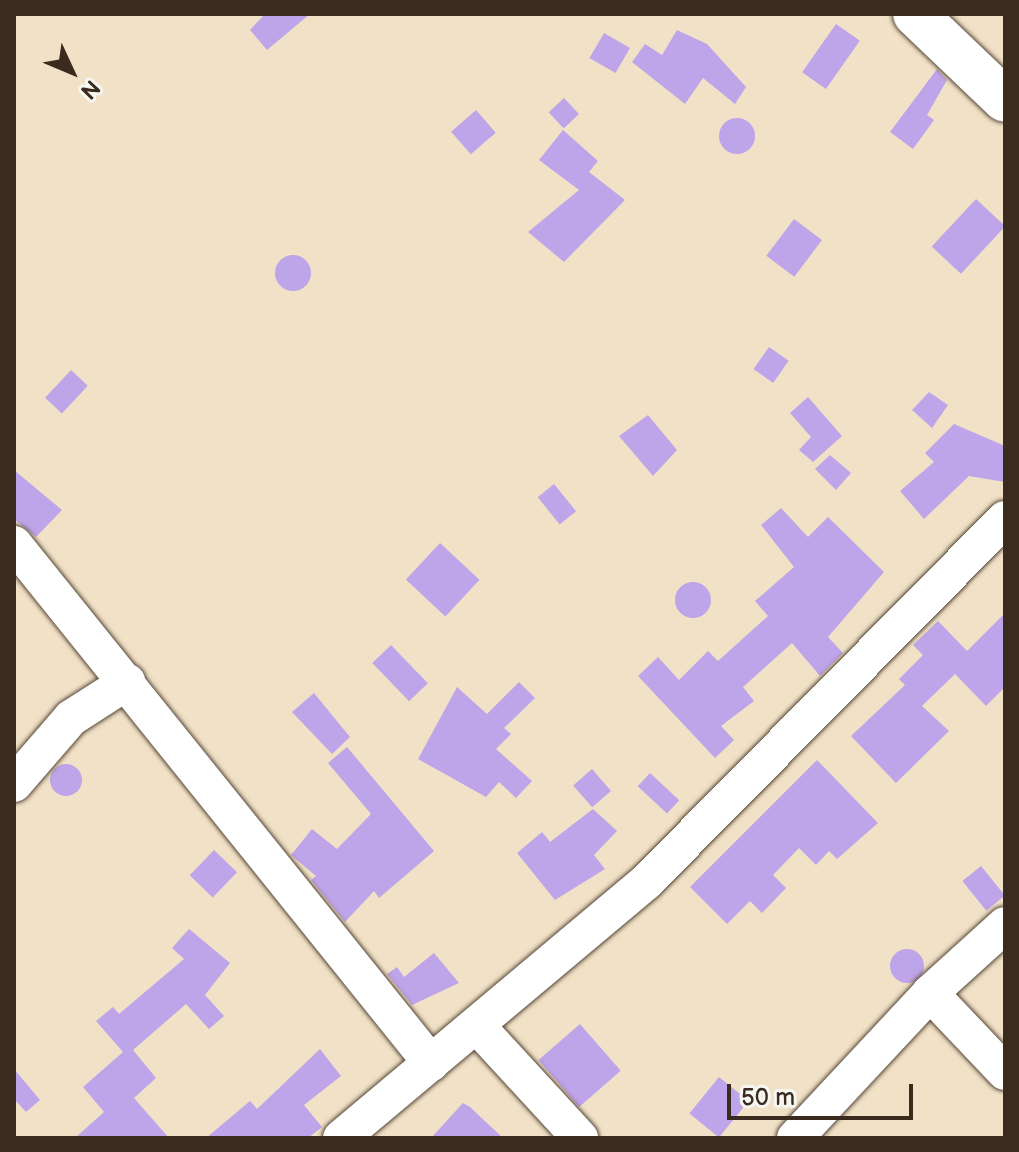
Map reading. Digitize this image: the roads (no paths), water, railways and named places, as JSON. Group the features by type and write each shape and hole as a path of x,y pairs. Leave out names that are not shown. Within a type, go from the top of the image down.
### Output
{"main road":[{"path":"915,14 1005,100"}],"street":[{"path":"341,1138 478,1027 647,881 1005,519"},
{"path":"14,544 431,1063"},
{"path":"14,784 71,718 127,682"},
{"path":"795,1138 930,993 1005,925"},
{"path":"930,993 1005,1072"},
{"path":"478,1027 580,1138"}]}
